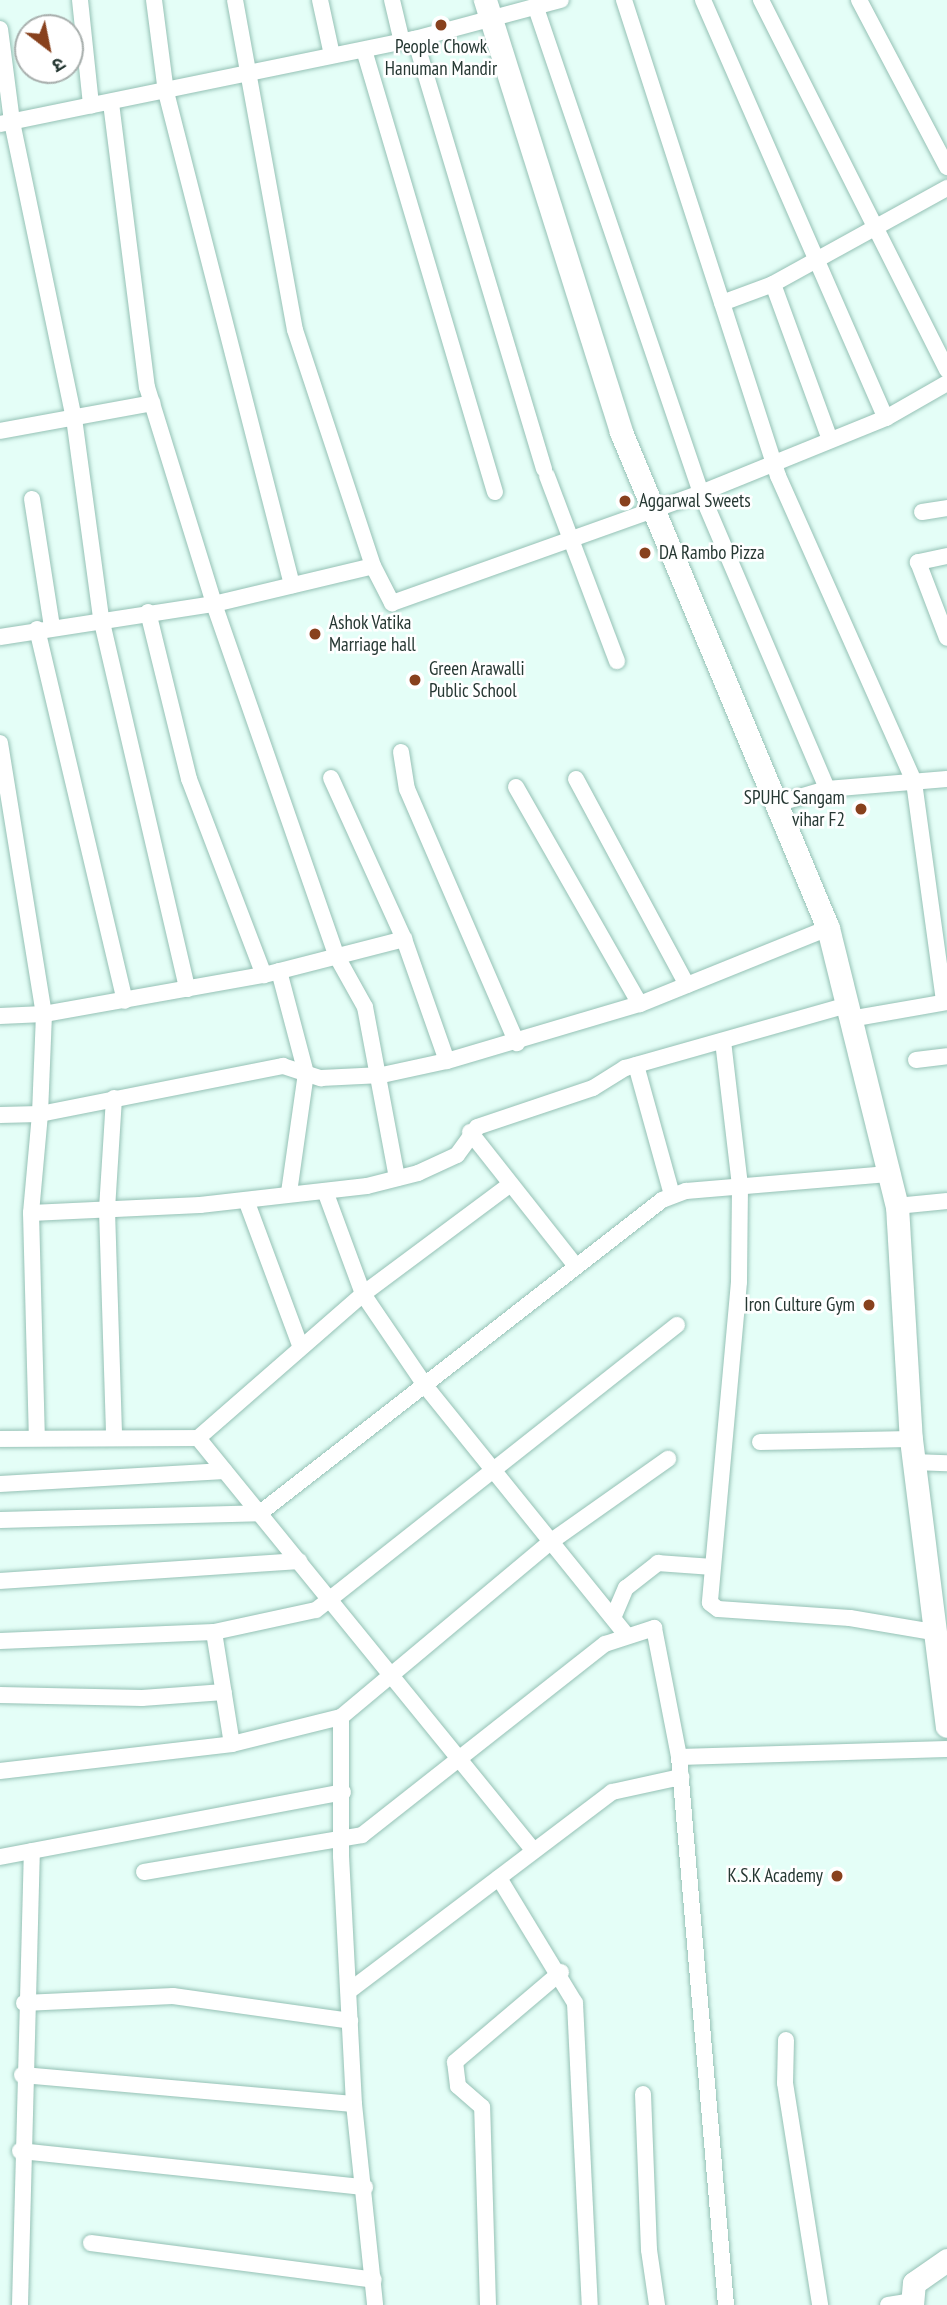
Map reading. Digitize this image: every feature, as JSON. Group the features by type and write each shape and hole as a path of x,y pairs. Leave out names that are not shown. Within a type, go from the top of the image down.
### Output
{"street":[{"path":"80,0 92,105"},
{"path":"154,0 166,92 292,585"},
{"path":"235,0 295,330 373,566 396,604 653,506 701,493 829,437 886,418 947,383"},
{"path":"320,0 332,55"},
{"path":"392,0 409,40 545,473 617,661"},
{"path":"6,123 409,40 488,9 536,8 561,0"},
{"path":"31,1213 246,1200 289,1192 325,1191 397,1178 452,1158 470,1132 593,1088 636,1065 723,1041 849,1012 946,1002 914,782 773,462 624,0"},
{"path":"703,0 820,259 886,418"},
{"path":"761,0 871,229 947,370"},
{"path":"859,0 947,167"},
{"path":"536,8 701,493 827,789"},
{"path":"488,9 621,432 828,928 897,1206 913,1462 947,1726"},
{"path":"0,29 6,123 74,418 101,618 187,989"},
{"path":"364,50 495,492"},
{"path":"111,103 152,403 214,604 336,955 365,1007 382,1074 397,1178"},
{"path":"722,303 773,284 947,188"},
{"path":"773,284 829,437"},
{"path":"0,431 152,403"},
{"path":"32,499 44,627 125,1002"},
{"path":"922,512 947,508"},
{"path":"947,556 918,562 947,638"},
{"path":"0,637 101,618 214,604 373,566"},
{"path":"148,612 189,779 271,973 306,1073 289,1192"},
{"path":"0,743 44,1014 40,1114 31,1213 37,1438"},
{"path":"401,752 407,789 517,1043"},
{"path":"331,778 404,939 447,1061"},
{"path":"576,779 687,985"},
{"path":"776,804 827,789 947,779"},
{"path":"516,788 640,1004"},
{"path":"0,1115 40,1114 283,1066 306,1073 382,1074 447,1061 517,1043 640,1004 828,928"},
{"path":"0,1016 44,1014 125,1002 271,973 404,939"},
{"path":"723,1041 740,1186 739,1282 710,1603 718,1609 850,1618 933,1632"},
{"path":"916,1060 947,1056"},
{"path":"636,1065 672,1195"},
{"path":"114,1098 107,1210 114,1436"},
{"path":"470,1132 508,1186 575,1265"},
{"path":"0,1520 260,1513 427,1388 575,1265 672,1195 740,1186 888,1174"},
{"path":"0,1439 114,1436 198,1438 300,1345 363,1294 508,1186"},
{"path":"325,1191 363,1294 427,1388 553,1540 625,1633"},
{"path":"246,1200 300,1345"},
{"path":"897,1206 947,1201"},
{"path":"0,1641 214,1632 299,1617 331,1601 493,1469 677,1325"},
{"path":"198,1438 395,1677 458,1762 534,1851"},
{"path":"760,1443 911,1439"},
{"path":"0,1771 232,1744 341,1717 395,1677 553,1540 668,1458"},
{"path":"913,1462 947,1463"},
{"path":"0,1484 225,1471"},
{"path":"0,1581 299,1561"},
{"path":"613,1618 626,1588 658,1563 712,1567"},
{"path":"144,1872 341,1840 369,1831 625,1633 645,1628 658,1633 679,1757 726,2305"},
{"path":"214,1632 232,1744"},
{"path":"0,1695 224,1692"},
{"path":"341,1717 341,1840 354,2104 365,2187 375,2305"},
{"path":"679,1757 947,1749"},
{"path":"349,1991 621,1787 681,1777"},
{"path":"0,1857 343,1792"},
{"path":"20,2305 22,2075 32,1851"},
{"path":"499,1878 561,1972 575,2003 590,2305"},
{"path":"488,2305 482,2107 458,2086 455,2062 561,1972"},
{"path":"24,2003 173,1996 351,2021"},
{"path":"786,2040 785,2083 820,2305"},
{"path":"22,2075 354,2104"},
{"path":"643,2094 649,2249 657,2305"},
{"path":"20,2151 365,2187"},
{"path":"91,2243 374,2280"},
{"path":"888,2305 912,2303 914,2283 947,2260"}],"place":[{"name":"People Chowk Hanuman Mandir","path":"441,25"},
{"name":"Aggarwal Sweets","path":"625,501"},
{"name":"DA Rambo Pizza","path":"645,553"},
{"name":"Ashok Vatika Marriage hall","path":"315,634"},
{"name":"Green Arawalli Public School","path":"415,680"},
{"name":"SPUHC Sangam vihar F2","path":"861,809"},
{"name":"Iron Culture Gym","path":"869,1305"},
{"name":"K.S.K Academy","path":"837,1876"}]}
